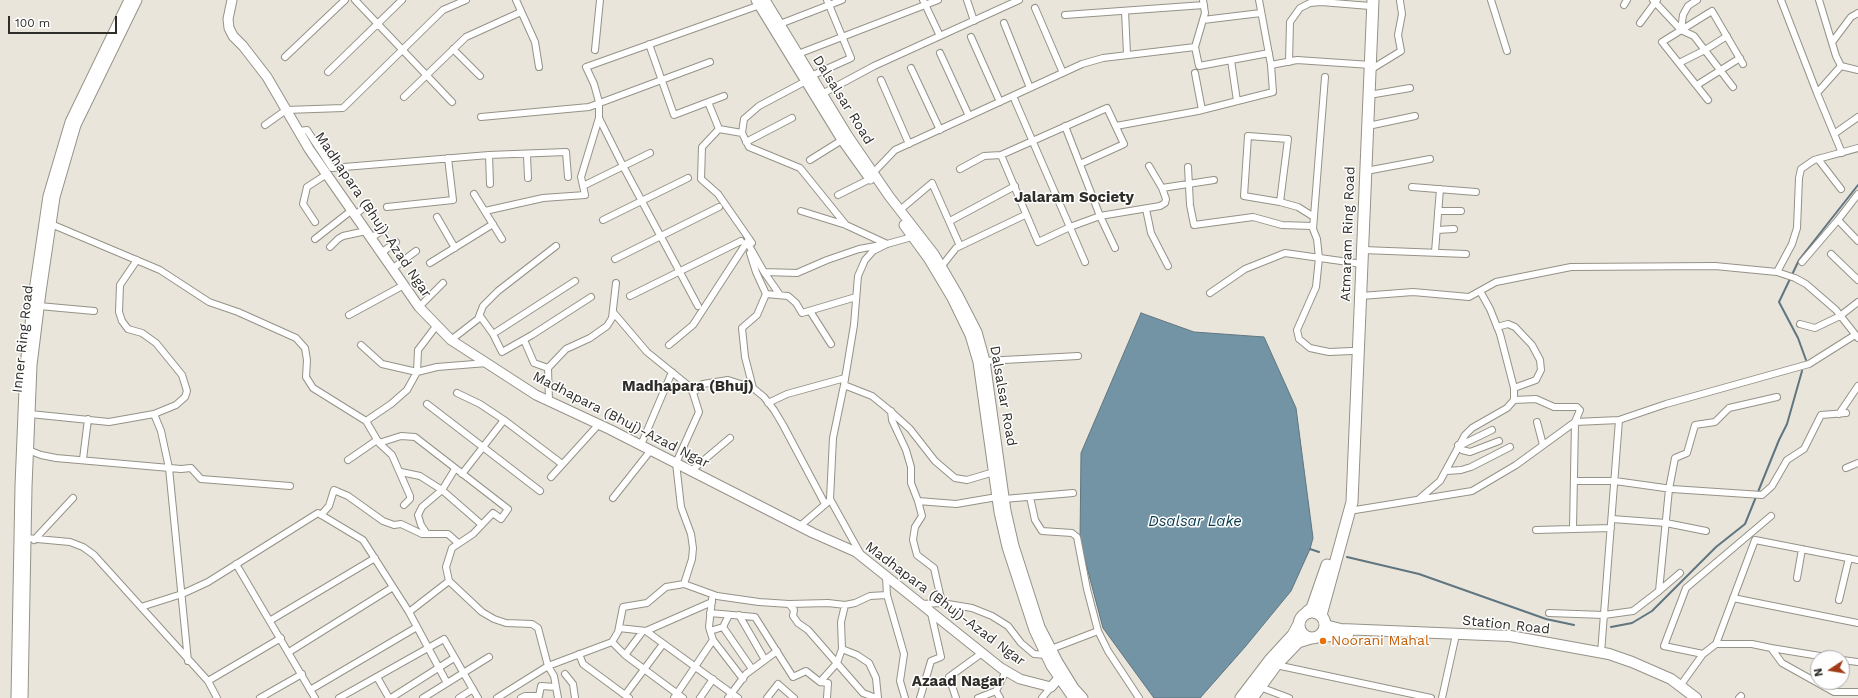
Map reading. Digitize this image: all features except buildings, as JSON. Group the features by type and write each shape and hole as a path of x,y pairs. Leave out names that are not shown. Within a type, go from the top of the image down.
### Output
{"highway":[{"name":"Atmaram Ring Road","path":"1323,620 1352,502 1372,3"},
{"name":"Atmaram Ring Road","path":"1307,612 1312,608 1348,505 1353,470"},
{"path":"1241,698 1270,660 1293,635 1301,617 1307,612 1315,612 1323,620 1323,632 1314,637 1298,642 1276,665 1252,698"},
{"path":"1299,624 1301,632 1314,637"}],"main road":[{"name":"Station Road","path":"1323,620 1341,629 1510,636 1601,653 1632,662 1671,680 1696,698"},
{"name":"Station Road","path":"1314,637 1341,635 1509,642 1608,660 1630,667 1668,684 1687,698"}],"street":[{"name":"Inner Ring Road","path":"16,698 20,486 25,365 48,196 70,122 129,0"},
{"name":"Inner Ring Road","path":"23,698 30,539 28,450 32,365 55,198 76,124 137,0"},
{"name":"Madhapara (Bhuj)-Azad Ngar","path":"232,0 228,18 228,28 233,36 243,46 267,77 299,131 392,270 419,307 451,340 536,395 599,424 800,526 856,552 1006,671 1020,679 1051,687"},
{"path":"286,57 345,0"},
{"path":"355,0 452,102"},
{"path":"328,72 402,0"},
{"path":"265,126 286,110 343,108 443,10 466,0"},
{"path":"516,0 535,42 539,67"},
{"path":"595,50 600,0"},
{"path":"780,24 828,3 842,0"},
{"path":"798,54 842,38 924,3 938,0"},
{"path":"967,0 974,21"},
{"path":"822,94 874,66 1019,0"},
{"path":"1116,126 1202,110 1273,92 1271,65 1259,0"},
{"path":"1271,65 1297,60 1370,68 1401,52 1398,35 1402,14 1400,0"},
{"path":"1491,0 1507,51"},
{"path":"1683,0 1688,6"},
{"path":"1681,30 1683,15 1688,6 1697,0"},
{"path":"1781,0 1842,153"},
{"path":"1819,0 1833,41 1836,56 1842,66 1858,70"},
{"path":"1640,23 1655,1 1681,30 1694,36 1733,87"},
{"path":"485,211 543,198 585,195 581,178 599,118 599,102 594,84 586,66 760,2"},
{"name":"Dalsalsar Road","path":"760,2 780,24 798,54 842,140 900,210 941,267 958,295 976,332 985,361 1007,547 1024,603 1073,698"},
{"name":"Dalsalsar Road","path":"760,2 809,78 822,94 872,176 952,298 970,335 978,362 994,472 1001,498"},
{"path":"1065,15 1125,11 1203,2 1203,20 1195,47 1199,66 1269,53"},
{"path":"1289,62 1290,22 1300,8 1310,3 1321,2 1372,3"},
{"path":"828,3 851,58 809,78 758,106 744,119 742,133 749,148 800,168 846,225"},
{"path":"924,3 940,36"},
{"path":"1035,8 1063,73"},
{"path":"1125,11 1127,54"},
{"path":"1697,85 1741,61 1712,11 1662,42 1708,100"},
{"path":"404,97 466,37 521,12"},
{"path":"1203,20 1261,13"},
{"path":"1833,41 1852,17 1858,13"},
{"path":"1004,23 1030,88"},
{"path":"1679,63 1705,50 1727,36"},
{"path":"971,37 1000,102"},
{"path":"648,44 674,115 724,96"},
{"path":"838,195 872,176 896,150 1082,64 1103,58 1127,54 1195,47"},
{"path":"453,49 480,76"},
{"path":"940,53 969,116"},
{"path":"1231,60 1237,101"},
{"path":"481,118 589,107 599,102 661,81 710,62"},
{"path":"1817,93 1842,66"},
{"path":"911,68 940,130"},
{"path":"1195,73 1202,110"},
{"path":"1325,77 1313,229 1317,239 1319,258 1316,287 1297,330 1299,339 1310,348 1329,352 1352,351"},
{"path":"881,80 909,144"},
{"path":"1369,95 1410,88"},
{"path":"1013,96 1085,262"},
{"path":"708,102 719,129"},
{"path":"960,169 984,156 1000,155 1107,108 1124,144 1080,164"},
{"path":"1368,126 1415,116"},
{"path":"1834,134 1858,117"},
{"path":"599,118 641,201 698,306"},
{"path":"746,142 792,118"},
{"path":"1065,126 1100,216 1115,248"},
{"path":"719,129 742,133"},
{"path":"630,296 679,271 744,241 752,243 718,194 701,179 702,147 719,129"},
{"path":"299,131 307,130 332,168 489,155 566,152 568,177"},
{"path":"1280,202 1288,139 1248,136 1244,196 1280,202 1298,207 1314,217"},
{"path":"810,160 842,140"},
{"path":"1777,272 1792,244 1797,228 1799,178 1801,169 1806,164 1818,159 1858,148"},
{"path":"583,186 650,153"},
{"path":"527,154 528,178"},
{"path":"489,155 490,184"},
{"path":"1000,155 1015,186 1025,215 1038,242 1070,227 1100,216 1146,209 1160,206 1165,203 1166,199 1162,188 1149,166"},
{"path":"387,207 453,200 448,158"},
{"path":"1366,171 1430,159"},
{"path":"1818,159 1841,189"},
{"path":"1188,167 1188,185 1194,225 1253,217 1282,225 1312,226 1313,229"},
{"path":"315,222 303,204 307,187 327,174"},
{"path":"603,220 688,178"},
{"path":"1162,188 1214,180"},
{"path":"900,210 932,183 950,220 960,246"},
{"path":"950,220 1015,186"},
{"path":"1412,187 1476,192"},
{"path":"1435,252 1440,189"},
{"path":"474,194 502,239"},
{"path":"1802,262 1858,194"},
{"path":"315,239 354,212 367,205"},
{"path":"615,259 719,207"},
{"path":"1146,209 1152,233 1168,266"},
{"path":"801,211 846,225 887,244"},
{"path":"1438,211 1461,212"},
{"path":"941,267 956,248 1025,215"},
{"path":"437,217 455,248"},
{"path":"1838,220 1858,241"},
{"path":"51,224 137,260 173,277 195,294 209,302 266,324 296,338 305,348 307,360 306,377 313,388 366,421 378,442 392,454 410,496 410,499 404,505"},
{"path":"430,263 493,224"},
{"path":"1437,230 1454,229"},
{"path":"330,247 343,236 369,235 380,232"},
{"path":"764,272 797,273 859,249 887,244 912,237"},
{"path":"744,241 780,295"},
{"path":"744,241 766,294 757,315 742,328 745,357 753,388"},
{"path":"669,345 693,324 744,241"},
{"path":"381,253 396,242"},
{"path":"862,558 830,499 833,438 846,378 858,276 865,260 873,251 887,244"},
{"path":"451,340 480,316 486,302 556,246"},
{"path":"1363,250 1466,254"},
{"path":"392,270 416,251"},
{"path":"1210,293 1246,269 1285,253 1362,264"},
{"path":"1831,254 1858,280"},
{"path":"30,414 109,422 154,414 176,405 185,397 187,391 182,375 156,343 142,333 128,329 122,321 119,312 120,285 137,260"},
{"path":"1349,511 1472,490 1516,465 1575,422 1619,420 1666,404 1809,364 1856,337 1836,310 1806,284 1795,278 1777,272 1715,266 1571,267 1496,282 1469,297 1413,292 1361,296"},
{"path":"493,334 575,281"},
{"path":"419,307 443,283"},
{"path":"549,401 548,368 566,350 590,338 607,326 613,312 616,283"},
{"path":"349,315 404,286"},
{"path":"1419,500 1440,481 1459,445 1472,428 1507,408 1514,400 1514,388 1497,327 1480,291"},
{"path":"766,294 788,296 796,303 802,313 856,297"},
{"path":"480,316 493,334 502,352 524,340 591,297"},
{"path":"1800,324 1815,328 1840,316 1858,302"},
{"path":"39,306 94,311"},
{"path":"810,311 831,344"},
{"path":"613,312 647,352 689,386 693,393 699,412 676,463 681,507 691,534 693,548 692,559 684,584"},
{"path":"1497,327 1508,324 1515,327 1532,345 1540,360 1541,370 1536,380 1514,388"},
{"path":"366,421 391,404 407,390 417,372 418,350 437,325"},
{"path":"524,340 534,363 548,368"},
{"path":"361,345 382,364 417,372 438,367 487,363"},
{"path":"985,361 1078,356"},
{"path":"641,445 672,372"},
{"path":"768,403 787,394 846,378"},
{"path":"693,393 706,382 717,383 726,380 753,388 768,403 783,426 825,504"},
{"path":"844,386 872,396 891,411 910,429 935,461 955,478 967,480 994,472"},
{"path":"1839,414 1858,386"},
{"path":"457,393 480,404 504,420 562,464"},
{"path":"1659,591 1669,489 1675,458 1687,453 1695,425 1715,422 1729,408 1777,397"},
{"path":"1514,400 1536,399 1554,407 1577,407 1580,411 1575,422 1573,528"},
{"path":"427,404 540,491"},
{"path":"891,411 892,420 906,450 911,467 911,483 922,516 915,527 912,540 917,555 934,568 942,603"},
{"path":"1574,481 1615,481 1669,489 1757,495 1765,493 1772,486 1787,460 1804,449 1821,415 1846,412"},
{"path":"154,414 161,431 169,468 188,661"},
{"path":"83,459 88,419"},
{"path":"462,474 504,420"},
{"path":"1601,653 1619,420"},
{"path":"1536,422 1543,445"},
{"path":"551,477 599,424"},
{"path":"1459,445 1492,430"},
{"path":"348,460 378,442 401,436 415,437 508,508 501,519 493,513 473,534 458,543 450,551 446,567 449,581 482,612 494,619 506,623 536,625 541,633 548,666 554,676 558,698"},
{"path":"691,471 730,438"},
{"path":"1459,445 1462,450 1470,452 1498,442"},
{"path":"1447,470 1461,470 1471,467 1510,447"},
{"path":"28,450 41,455 56,458 83,459 169,468 191,468 201,479 290,486"},
{"path":"613,498 651,450"},
{"path":"1846,468 1858,463"},
{"path":"427,534 421,525 418,515 422,507 442,490 455,469"},
{"path":"400,472 420,476 442,490 481,524"},
{"path":"321,514 329,506 334,490 348,496 383,521 394,525 402,524 418,532 427,534 448,534 458,543"},
{"path":"918,501 956,504 1001,498 1072,493"},
{"path":"1030,497 1035,520 1042,531 1072,533 1077,536 1087,589 1098,631 1108,652 1139,698"},
{"path":"30,539 73,498"},
{"path":"800,526 830,499"},
{"path":"141,607 182,594 208,582 318,513 363,540 409,612 447,682"},
{"path":"1703,654 1664,646 1686,588 1771,516"},
{"path":"1612,519 1666,523 1706,530"},
{"path":"1536,530 1611,528"},
{"path":"30,539 70,542 83,547 94,555 188,661 208,681 217,698"},
{"path":"1680,686 1703,654 1716,644 1755,540 1858,560"},
{"path":"1797,578 1802,549"},
{"path":"271,620 375,558"},
{"path":"1839,600 1849,558"},
{"path":"236,564 271,620 315,698"},
{"path":"1549,613 1604,616 1633,611 1680,573"},
{"path":"886,577 887,595 904,654 900,681 905,698"},
{"path":"409,612 449,581"},
{"path":"497,698 548,666 612,642 619,628 623,607 647,603 666,587 684,584 712,595 759,602 789,604 828,603 844,605 855,603 870,596 887,595"},
{"path":"289,652 393,587"},
{"path":"712,595 710,631 714,640 743,679"},
{"path":"1733,598 1858,623"},
{"path":"626,655 644,631 712,602"},
{"path":"920,604 942,603 972,608 992,616 1008,626 1021,643 1034,654 1049,652 1098,631"},
{"path":"789,604 794,610 793,616 798,623 808,630 863,693 877,698 876,678 869,664 857,655 842,649"},
{"path":"820,682 837,663 842,649 841,622 844,605"},
{"path":"710,613 755,617 793,677 806,671 820,682 828,683 827,698"},
{"path":"920,698 931,661 941,657 931,613"},
{"path":"723,628 729,615"},
{"path":"739,616 765,660"},
{"path":"310,690 417,627"},
{"path":"619,628 644,631 713,679 730,696 738,698"},
{"path":"710,631 723,628"},
{"path":"723,628 752,669"},
{"path":"208,681 281,638"},
{"path":"339,698 444,639 478,698"},
{"path":"1442,698 1455,639"},
{"path":"676,696 714,640"},
{"path":"612,642 676,696 683,698"},
{"path":"579,654 584,664 627,696 663,644"},
{"path":"1716,644 1752,644 1810,654"},
{"path":"1771,648 1782,663 1834,692 1858,692"},
{"path":"730,696 752,669 777,651"},
{"path":"956,698 949,677 982,653"},
{"path":"423,698 489,657"},
{"path":"377,677 390,698 454,658"},
{"path":"1276,665 1431,698"},
{"path":"978,698 996,691 1006,671"},
{"path":"260,698 302,674"},
{"path":"565,674 573,684 575,698"},
{"path":"1042,698 1062,676"},
{"name":"Dalsalsar Road","path":"1062,676 1083,698"},
{"path":"700,698 713,679"},
{"path":"767,698 778,684 794,698"},
{"path":"521,698 525,696 539,696 541,686 556,687"},
{"path":"1260,687 1289,698"},
{"path":"459,698 473,690"},
{"path":"996,691 1000,698"}],"water":[{"name":"Dsalsar Lake","path":"1141,313 1194,332 1264,337 1296,408 1313,538 1310,549 1291,591 1245,647 1200,698 1154,698 1103,628 1080,541 1081,453"}],"waterway":[{"path":"1806,360 1798,338 1779,302 1799,260 1858,185"},
{"path":"1611,627 1632,623 1652,611 1716,547 1745,524 1787,424 1802,371"},
{"path":"1310,549 1319,552"},
{"path":"1347,557 1419,574 1546,619 1574,625"}],"place":[{"name":"Noorani Mahal","path":"1323,641"}],"district":[{"name":"Jalaram Society","path":"1074,198"},
{"name":"Madhapara (Bhuj)","path":"688,387"},
{"name":"Azaad Nagar","path":"958,682"}]}
